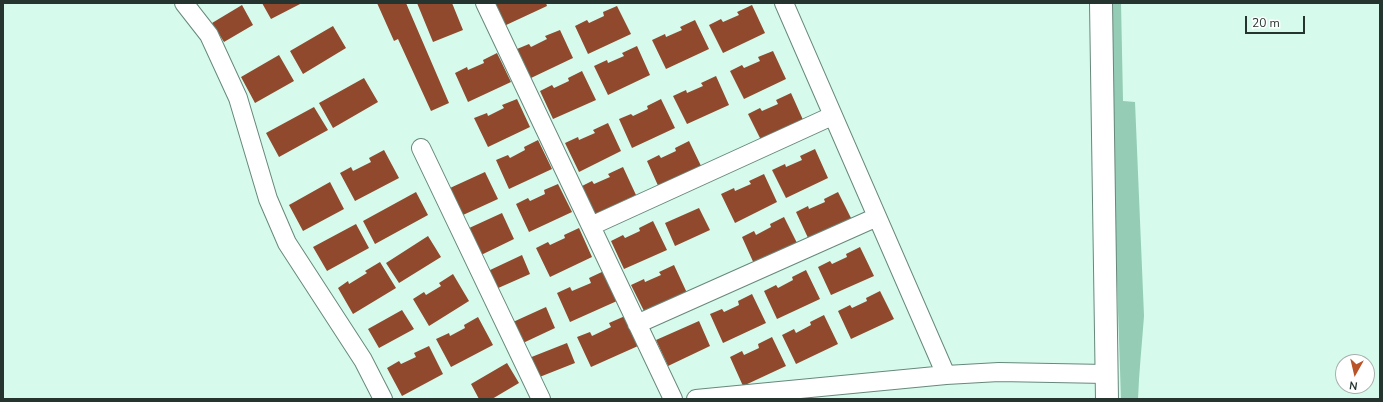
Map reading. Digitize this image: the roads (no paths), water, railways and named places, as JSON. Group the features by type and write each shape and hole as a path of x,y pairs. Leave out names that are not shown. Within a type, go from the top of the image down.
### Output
{"main road":[{"path":"1101,3 1107,399"}],"street":[{"path":"184,3 209,35 238,98 268,200 287,243 363,360 383,399"},
{"path":"485,3 673,399"},
{"path":"784,3 946,375"},
{"path":"591,226 832,116"},
{"path":"421,148 541,399"},
{"path":"637,324 877,217"},
{"path":"696,399 946,375 999,372 1106,374"}]}
